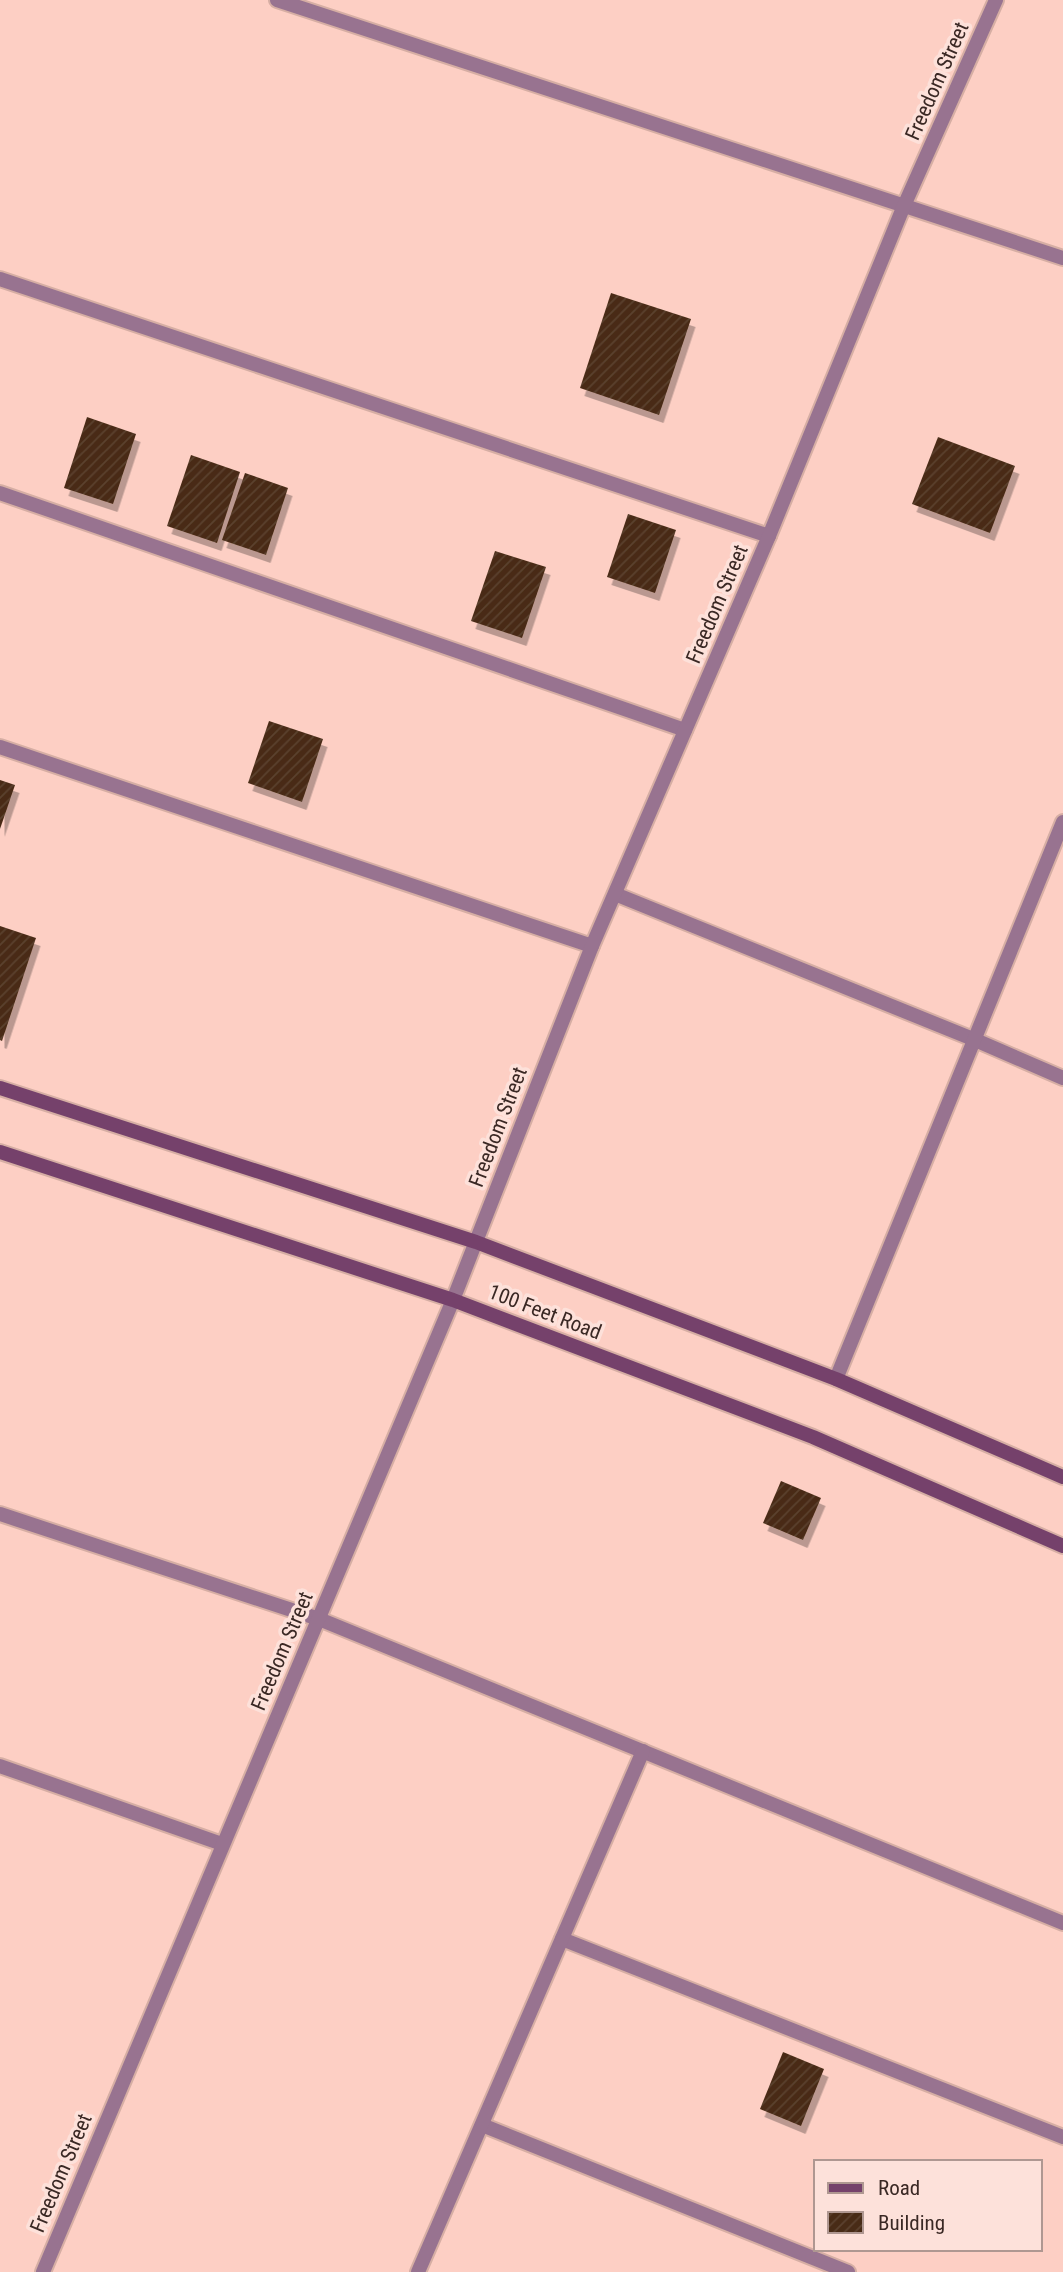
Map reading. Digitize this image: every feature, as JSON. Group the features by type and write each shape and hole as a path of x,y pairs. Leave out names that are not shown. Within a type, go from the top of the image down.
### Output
{"main road":[{"name":"100 Feet Road","path":"0,1088 476,1242 836,1379 1063,1477"},
{"name":"100 Feet Road","path":"0,1152 453,1300 813,1437 1063,1546"}],"street":[{"path":"277,0 903,208 1063,258"},
{"name":"Freedom Street","path":"43,2272 453,1300 592,946 769,536 903,208 996,0"},
{"path":"0,279 769,536"},
{"path":"0,492 685,730"},
{"path":"0,747 592,946"},
{"path":"836,1379 1063,822"},
{"path":"615,894 1063,1078"},
{"path":"0,1514 319,1619 1063,1923"},
{"path":"418,2272 643,1751"},
{"path":"0,1766 222,1844"},
{"path":"562,1939 1063,2137"},
{"path":"482,2124 848,2272"}],"building":[{"path":"611,293 691,319 659,415 580,388"},
{"path":"87,417 136,434 113,504 64,488"},
{"path":"938,437 1015,466 990,533 912,504"},
{"path":"191,455 240,472 217,543 167,526"},
{"path":"245,473 288,488 266,555 222,540"},
{"path":"628,514 676,530 655,593 607,577"},
{"path":"495,551 546,567 522,638 471,621"},
{"path":"269,721 323,739 302,802 248,783"},
{"path":"0,780 15,785 0,829"},
{"path":"0,926 36,938 2,1041 0,1040"},
{"path":"781,1481 821,1498 803,1540 763,1523"},
{"path":"783,2052 824,2069 801,2126 760,2109"}]}
